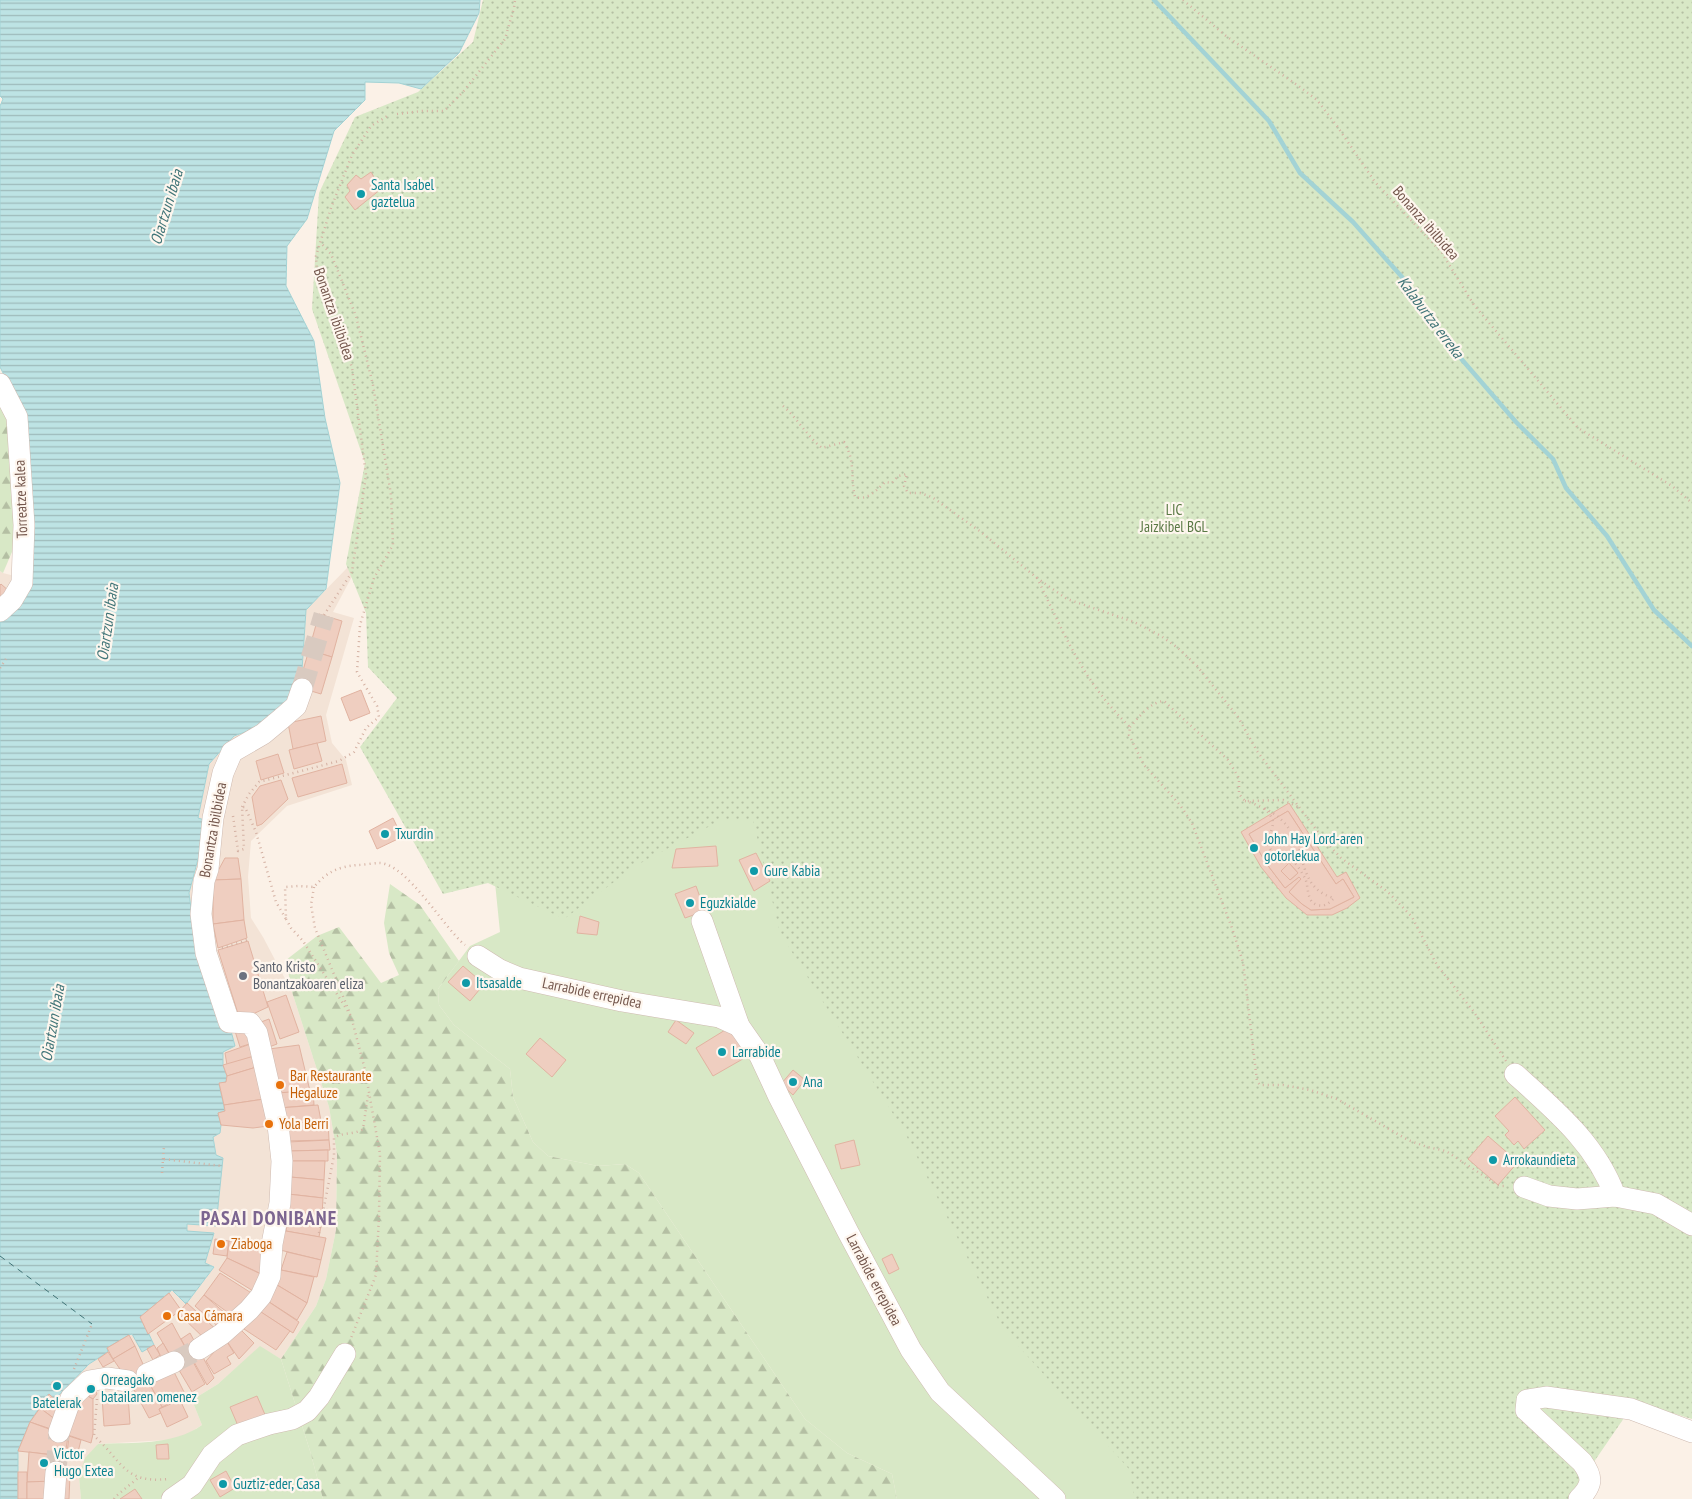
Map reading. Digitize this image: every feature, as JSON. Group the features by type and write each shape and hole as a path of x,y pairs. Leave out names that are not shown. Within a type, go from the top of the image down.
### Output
{"street":[{"name":"Torreatze kalea","path":"0,384 17,417 24,525 22,583 12,600 0,611"},
{"name":"Bonantza ibilbidea","path":"199,1349 222,1334 249,1310 261,1296 270,1276 272,1244 280,1203 282,1161 278,1126 257,1033 250,1023 229,1022 206,953 200,914 204,881 208,869 213,818 222,773 232,752 263,734 296,706 302,689"},
{"name":"Larrabide errepidea","path":"702,921 739,1026 760,1056 848,1232 911,1350 940,1392 1055,1499"},
{"name":"Larrabide errepidea","path":"478,956 500,970 520,978 622,1001 718,1017 739,1026"},
{"path":"1515,1074 1574,1129 1597,1158 1615,1196"},
{"path":"1524,1187 1549,1196 1577,1199 1615,1196 1656,1204 1692,1225"},
{"path":"172,1499 192,1485 212,1455 237,1435 269,1424 292,1419 307,1411 319,1397 345,1354"},
{"path":"59,1432 71,1398 88,1381 138,1377 174,1362"},
{"path":"1579,1499 1589,1485 1589,1471 1582,1462 1526,1410 1527,1400 1546,1397 1631,1409 1692,1432"},
{"path":"54,1499 56,1472"}],"path":[{"path":"397,114 444,111 463,92 505,40 515,0"},
{"name":"Bonanza ibilbidea","path":"1183,0 1226,36 1317,100 1375,182 1442,254 1474,305 1578,428 1672,486 1692,503"},
{"name":"Bonantza ibilbidea","path":"324,615 352,572 366,475 352,368 343,337 317,274 316,256 331,208 352,155 372,126 389,116"},
{"path":"232,808 238,851 244,849 242,807 249,794 259,782 339,761 354,752 366,728 379,717 377,706 357,672 360,626 374,578 393,545 391,495 373,385 356,316 331,254 320,242"},
{"path":"784,406 811,440 822,448 844,442 852,457 854,497 859,498 871,494 885,482 892,483 898,476 907,474 904,486 908,493 920,493 932,497 981,532 1037,578 1067,599 1134,622 1161,636 1178,648 1197,666 1238,717 1257,751 1324,840 1341,858 1388,892 1412,917 1437,965 1474,1012 1515,1074"},
{"path":"1037,578 1062,632 1087,677 1106,704 1130,728"},
{"path":"0,668 6,660"},
{"path":"1264,808 1272,821 1272,828 1267,837 1271,851 1294,862 1304,876 1308,896 1313,903 1321,906 1328,904 1334,898 1325,896 1316,890 1309,881 1292,833 1284,822 1275,814 1257,804 1245,801 1239,794 1239,778 1228,760 1164,701 1159,701 1139,716 1130,728 1129,735 1144,765 1180,805 1192,823 1229,919 1244,962 1257,1081 1260,1085 1283,1085 1310,1090 1337,1100 1408,1140 1426,1147 1446,1151 1499,1186 1524,1187"},
{"path":"1245,801 1283,800 1299,808"},
{"path":"242,807 245,807 256,832 276,902 291,928 303,941 351,1016"},
{"path":"345,1354 376,1274 380,1154 365,1070 351,1016 315,928 311,905 314,887 324,876 334,870 348,866 382,863 399,872 418,890 456,938 478,956"},
{"path":"286,920 285,887 314,887"},
{"path":"206,953 250,939"},
{"path":"319,1233 334,1155 334,1138 363,1129 369,1092"},
{"path":"162,1173 164,1146"},
{"path":"163,1159 222,1166"},
{"path":"71,1377 92,1324"},
{"path":"107,1378 106,1384 96,1383 98,1394 94,1436 105,1445 121,1466 138,1478 115,1498"}],"shaded area":[{"path":"349,566 356,569 333,612 354,618 326,715 332,743 346,760 352,785 287,806 251,841 248,877 251,918 292,992 329,1107 337,1154 336,1230 326,1279 316,1306 281,1359 260,1347 218,1384 192,1400 202,1425 186,1435 168,1440 98,1444 79,1477 81,1499 18,1499 18,1451 30,1422 49,1394 55,1399 89,1364 108,1353 107,1348 129,1335 132,1334 154,1345 140,1317 172,1290 186,1304 214,1267 205,1263 186,1231 187,1223 216,1226 216,1155 212,1137 218,1113 225,1111 219,1083 223,1065 223,1051 196,946 189,893 208,821 198,819 209,764 234,736 264,725 302,670 306,610"},
{"path":"0,571 30,580 12,614 0,622"}],"green space":[{"name":"LIC Jaizkibel BGL","path":"483,0 1692,0 1692,1419 1635,1402 1587,1472 1571,1499 1135,1499 1128,1468 1003,1329 905,1133 780,933 753,820 723,819 637,865 564,919 488,883 443,894 360,747 397,698 368,667 366,613 346,564 365,463 312,309 319,193 355,117 418,92 473,42"},
{"path":"0,401 10,418 18,538 3,573 0,571"},
{"path":"753,812 1223,1473 1207,1499 897,1499 892,1474 847,1453 805,1419 639,1173 625,1164 598,1166 548,1156 533,1142 513,1097 510,1069 454,1025 439,1005 438,989 470,946 500,932 490,833"},
{"path":"390,884 420,905 459,961 438,989 439,1005 454,1025 510,1069 513,1097 533,1142 548,1156 598,1166 625,1164 639,1173 805,1419 847,1453 892,1474 897,1499 323,1499 281,1359 316,1306 326,1279 336,1230 337,1154 329,1107 292,992 286,960 317,936 339,927 381,983 399,975 389,953 384,923"},
{"path":"260,1346 281,1359 323,1499 81,1499 79,1477 85,1458 98,1444 165,1440 178,1437 202,1425 192,1400 218,1384"}],"water":[{"name":"Oiartzun ibaia","path":"0,0 480,0 479,13 459,53 421,89 399,83 365,82 365,100 334,131 307,219 287,246 286,286 314,341 325,418 340,483 326,589 306,610 302,670 297,692 264,725 234,736 209,764 198,818 208,821 189,893 196,946 230,1027 235,1046 223,1052 223,1065 227,1076 226,1082 219,1084 225,1111 218,1113 221,1125 220,1133 213,1137 216,1155 223,1158 216,1226 187,1224 187,1231 214,1233 205,1263 214,1267 186,1304 172,1290 141,1317 154,1345 142,1352 132,1334 129,1335 107,1348 108,1352 89,1364 55,1399 48,1394 30,1422 18,1451 18,1499 0,1499 0,622 12,614 24,415 0,367 0,106 3,99 0,96"}],"building":[{"name":"Santa Isabel gaztelua","path":"371,172 381,189 355,210 345,197 350,191 347,185 356,175 361,179"},
{"path":"0,585 10,592 0,599"},
{"path":"319,614 342,621 332,657 309,650"},
{"path":"309,650 332,657 321,694 298,687"},
{"path":"361,690 370,713 350,721 341,698"},
{"path":"321,716 326,741 293,749 288,723"},
{"path":"317,743 322,761 294,769 289,750"},
{"path":"278,754 284,773 261,780 256,761"},
{"path":"342,764 347,783 298,797 292,778"},
{"path":"281,780 288,799 262,824 257,826 252,797 260,786"},
{"name":"John Hay Lord-aren gotorlekua","path":"1289,803 1337,877 1346,872 1360,898 1347,908 1332,915 1307,915 1286,898 1261,867 1241,832","holes":["1288,811 1336,884 1343,879 1354,897 1330,909 1311,910 1289,892 1301,879 1299,877 1285,888 1266,863 1249,834"]},
{"path":"1288,811 1336,884 1343,879 1354,897 1330,909 1311,910 1289,892 1301,879 1299,877 1285,888 1266,863 1249,834","holes":["1289,863 1298,873 1290,880 1281,871"]},
{"name":"Txurdin","path":"393,818 402,837 377,849 369,831"},
{"path":"716,846 718,866 672,868 676,849"},
{"name":"Gure Kabia","path":"756,853 770,881 754,891 739,860"},
{"path":"225,858 238,858 241,879 213,880"},
{"path":"1289,863 1298,873 1290,880 1281,871"},
{"path":"241,879 244,920 213,924 213,880"},
{"name":"Eguzkialde","path":"696,886 705,911 685,918 675,894"},
{"path":"580,916 599,922 597,935 577,933"},
{"path":"244,920 247,938 218,948 213,924"},
{"name":"Santo Kristo Bonantzakoaren eliza","path":"248,941 268,1007 240,1020 218,950"},
{"name":"Itsasalde","path":"463,966 484,984 470,1001 448,982"},
{"path":"286,995 299,1032 280,1039 267,1002"},
{"path":"269,1019 277,1044 269,1047 261,1022"},
{"path":"676,1020 694,1033 686,1044 668,1032"},
{"path":"249,1026 256,1042 240,1047 235,1031"},
{"name":"Larrabide","path":"730,1027 748,1056 713,1076 696,1048"},
{"path":"540,1038 566,1060 552,1077 526,1054"},
{"path":"256,1042 261,1054 227,1065 225,1053"},
{"path":"299,1045 310,1091 278,1093 269,1049"},
{"path":"261,1054 263,1065 227,1076 223,1065"},
{"path":"263,1065 271,1098 224,1105 219,1083 226,1082 227,1076"},
{"name":"Ana","path":"793,1070 805,1080 793,1095 781,1084"},
{"path":"313,1090 314,1105 279,1108 278,1093"},
{"path":"1515,1097 1545,1130 1524,1149 1518,1141 1514,1145 1505,1135 1509,1131 1495,1116"},
{"path":"271,1098 276,1125 253,1128 221,1125 218,1113 225,1111 224,1105"},
{"path":"318,1105 321,1121 281,1125 279,1108"},
{"path":"328,1120 329,1140 287,1141 287,1124"},
{"name":"Arrokaundieta","path":"1488,1136 1518,1162 1498,1185 1468,1159"},
{"path":"329,1140 330,1150 288,1151 288,1142"},
{"path":"854,1140 860,1165 841,1169 835,1145"},
{"path":"328,1150 328,1161 290,1161 290,1151"},
{"path":"290,1161 325,1161 324,1180 290,1177"},
{"path":"290,1177 324,1180 323,1198 288,1194"},
{"path":"288,1194 323,1198 322,1215 286,1211"},
{"path":"286,1211 322,1215 321,1226 285,1220"},
{"path":"288,1220 321,1226 319,1237 286,1231"},
{"path":"280,1230 326,1238 321,1260 276,1249"},
{"path":"215,1239 229,1241 227,1256 213,1254"},
{"path":"229,1241 271,1244 266,1276 227,1258"},
{"path":"287,1252 321,1260 317,1277 281,1270"},
{"path":"892,1254 899,1269 889,1274 882,1259"},
{"path":"227,1258 267,1277 258,1294 219,1270"},
{"path":"281,1270 314,1277 307,1303 274,1283"},
{"path":"220,1273 256,1296 238,1320 204,1295"},
{"path":"272,1282 307,1303 297,1320 263,1298"},
{"path":"169,1293 181,1310 148,1334 140,1317"},
{"path":"204,1295 233,1320 223,1331 195,1306"},
{"path":"263,1298 299,1322 293,1333 256,1309"},
{"path":"187,1303 219,1332 208,1342 178,1313"},
{"path":"258,1310 290,1331 276,1350 244,1329"},
{"path":"172,1323 205,1384 192,1392 157,1333"},
{"path":"236,1325 254,1343 239,1359 224,1337"},
{"path":"190,1333 214,1378 207,1385 181,1339"},
{"path":"129,1335 135,1346 113,1359 107,1348"},
{"path":"224,1337 234,1353 227,1357 231,1364 214,1374 206,1361"},
{"path":"163,1343 172,1359 164,1365 157,1348"},
{"path":"154,1345 160,1355 153,1360 147,1349"},
{"path":"135,1346 150,1380 133,1388 113,1359"},
{"path":"108,1352 114,1361 103,1367 98,1359"},
{"path":"172,1368 186,1396 162,1407 148,1381"},
{"path":"148,1381 162,1407 159,1409 161,1413 149,1418 133,1388"},
{"name":"Orreagako batailaren omenez","path":"93,1385 97,1394 93,1399 82,1393"},
{"path":"82,1393 93,1399 93,1434 91,1443 62,1433"},
{"path":"49,1394 66,1410 59,1422 40,1408"},
{"path":"128,1395 130,1424 104,1426 102,1397"},
{"path":"257,1396 266,1417 239,1428 230,1407"},
{"path":"180,1400 188,1417 167,1427 159,1409"},
{"path":"40,1408 56,1420 51,1429 30,1422"},
{"path":"30,1422 68,1436 65,1456 18,1451"},
{"path":"69,1436 81,1440 77,1456 67,1453"},
{"path":"168,1444 169,1459 157,1459 156,1445"},
{"name":"Victor Hugo Extea","path":"29,1452 60,1456 59,1471 49,1482 27,1482"},
{"name":"Guztiz-eder, Casa","path":"226,1471 235,1488 220,1497 210,1480"},
{"path":"18,1472 27,1472 27,1499 18,1499"},
{"path":"60,1475 70,1475 69,1499 60,1499"},
{"path":"52,1481 51,1499 27,1499 27,1482"},
{"path":"135,1489 142,1499 120,1499"}],"waterway":[{"name":"Kalaburtza erreka","path":"1154,0 1269,121 1300,173 1353,222 1402,277 1451,347 1516,422 1553,459 1566,488 1607,536 1654,610 1692,646"}],"ferry route":[{"path":"0,1256 92,1324"}],"tunnel":[{"path":"302,689 324,615"},
{"path":"174,1362 199,1349"},
{"path":"56,1472 59,1432"}],"place":[{"name":"Santa Isabel gaztelua","path":"361,194"},
{"name":"Txurdin","path":"385,834"},
{"name":"John Hay Lord-aren gotorlekua","path":"1254,848"},
{"name":"Gure Kabia","path":"754,871"},
{"name":"Eguzkialde","path":"690,903"},
{"name":"Santo Kristo Bonantzakoaren eliza","path":"243,976"},
{"name":"Itsasalde","path":"466,983"},
{"name":"Larrabide","path":"722,1052"},
{"name":"Ana","path":"793,1082"},
{"name":"Bar Restaurante Hegaluze","path":"280,1085"},
{"name":"Yola Berri","path":"269,1124"},
{"name":"Arrokaundieta","path":"1493,1160"},
{"name":"Ziaboga","path":"221,1244"},
{"name":"Casa Cámara","path":"167,1316"},
{"name":"Batelerak","path":"57,1386"},
{"name":"Orreagako batailaren omenez","path":"91,1389"},
{"name":"Victor Hugo Extea","path":"44,1463"},
{"name":"Guztiz-eder, Casa","path":"223,1484"}],"district":[{"name":"PASAI DONIBANE","path":"269,1218"}]}
